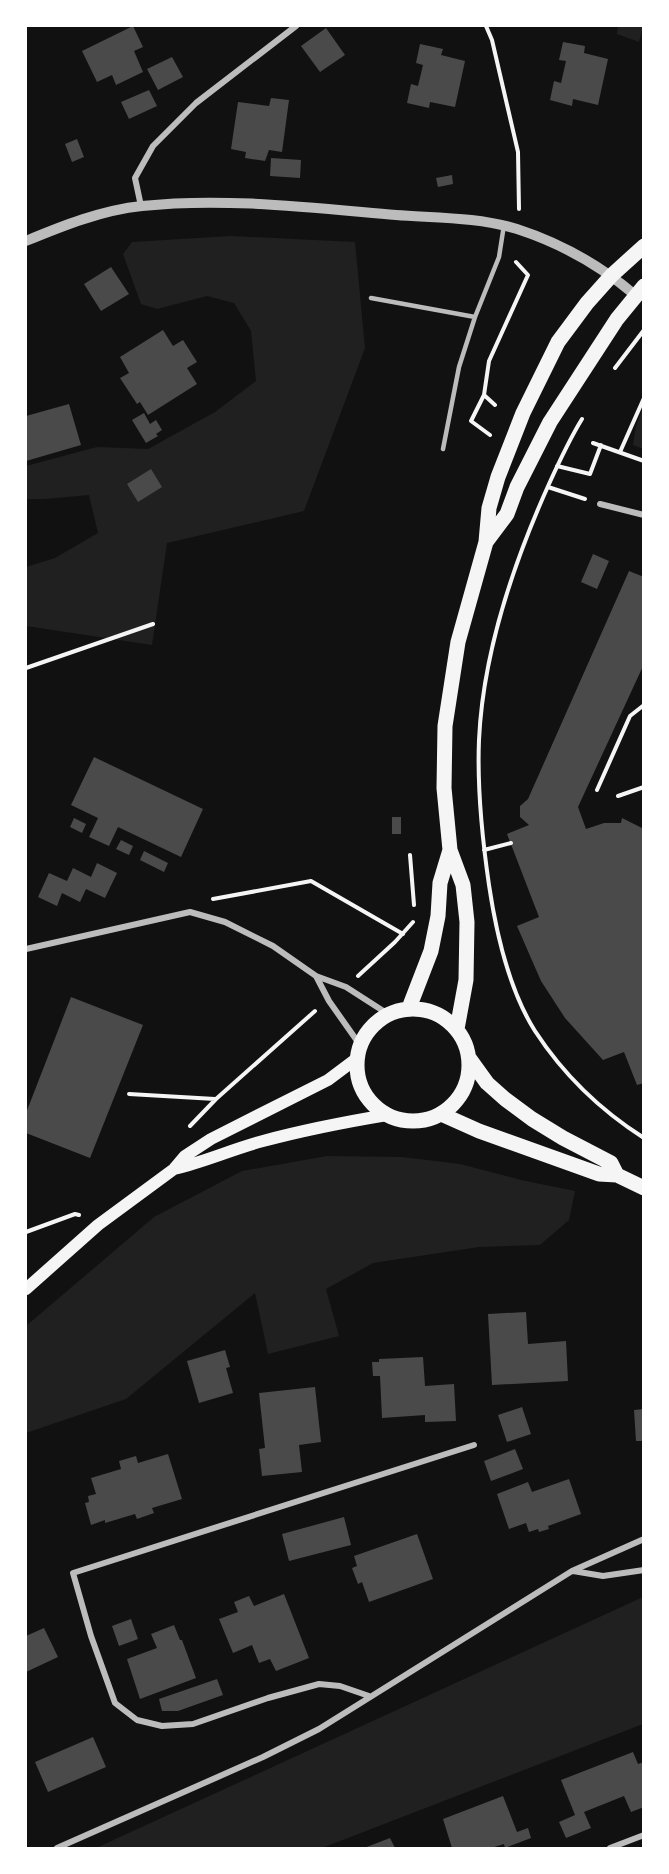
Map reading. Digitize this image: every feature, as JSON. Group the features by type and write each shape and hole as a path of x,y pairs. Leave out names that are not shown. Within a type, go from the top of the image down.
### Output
{"main road":[{"path":"457,1029 466,980 467,922 463,885 450,850 444,770 447,707 462,624 486,542 489,508 498,477 523,413 558,342 587,303 612,275 644,246"},
{"path":"486,542 507,514 517,487 550,422 604,337 639,290"},
{"path":"409,1008 433,943 438,916 440,883 450,850"},
{"path":"26,1289 98,1225 174,1169 185,1156 211,1139 328,1080 358,1052 371,1027 388,1014 409,1008 427,1010 443,1017 457,1029 465,1042 469,1058 469,1074 464,1090 454,1104 441,1114 423,1121 405,1120 387,1115 373,1105 363,1092 357,1076 358,1052"},
{"path":"469,1058 487,1083 505,1099 556,1133 611,1163 617,1175"},
{"path":"441,1114 479,1131 599,1174 617,1175 644,1188"},
{"path":"174,1169 200,1163 262,1141 387,1115"}],"street":[{"path":"141,206 135,178 153,146 196,103 296,26"},
{"path":"26,241 89,217 141,206 206,204 295,206 461,219 504,225 520,230 593,263 639,290"},
{"path":"600,504 644,515"},
{"path":"26,949 190,912 225,922 273,946 316,976 346,987 388,1014"},
{"path":"316,976 358,1052"},
{"path":"369,1696 340,1686 319,1684 268,1698 193,1724 162,1726 137,1720 115,1703 91,1636 74,1573 474,1445"},
{"path":"57,1848 319,1729 572,1570 644,1539"},
{"path":"572,1570 603,1576 644,1570"},
{"path":"610,1848 644,1835"}],"lane":[{"path":"443,449 459,367 475,317 499,257 504,225"},
{"path":"371,298 475,317"}],"path":[{"path":"486,26 492,40 518,152 520,230 516,262 528,276 489,361 484,395 471,421 497,441"},
{"path":"613,370 644,330"},
{"path":"484,395 495,405"},
{"path":"620,452 644,398"},
{"path":"586,413 536,510 512,578 487,671 479,740 484,850 494,921 509,972 530,1022 555,1057 594,1102 644,1138"},
{"path":"593,443 644,461"},
{"path":"557,466 590,474 601,445"},
{"path":"548,487 600,504"},
{"path":"26,668 153,624"},
{"path":"597,790 630,716 644,705"},
{"path":"618,796 644,787"},
{"path":"484,850 511,843"},
{"path":"353,981 415,920 410,855"},
{"path":"190,912 207,900 311,881 403,934"},
{"path":"415,920 421,920"},
{"path":"183,1132 216,1099 322,1005"},
{"path":"129,1094 216,1099"},
{"path":"26,1232 75,1214 98,1225"}],"shaded area":[{"path":"618,26 643,26 639,42 617,34"},
{"path":"231,236 355,242 365,348 304,511 167,543 152,645 26,626 26,567 55,558 98,533 89,495 26,499 26,466 97,447 148,449 215,412 256,381 251,331 234,303 207,296 157,309 141,304 123,254 132,242"},
{"path":"643,408 643,449 633,445 636,426"},
{"path":"327,1156 402,1157 460,1164 575,1191 569,1220 540,1245 479,1247 373,1263 326,1289 339,1336 268,1354 255,1293 126,1399 26,1433 26,1326 154,1217 242,1171"},
{"path":"643,1597 643,1724 322,1848 96,1848"}],"building":[{"path":"133,26 143,47 134,51 143,72 116,85 112,75 97,82 82,51"},
{"path":"326,28 345,55 320,72 301,46"},
{"path":"563,42 585,46 584,53 608,59 598,105 573,99 572,106 550,100 554,81 561,83 566,61 559,60"},
{"path":"420,44 443,49 441,55 465,61 455,107 430,102 429,108 407,103 411,84 418,86 423,65 416,63"},
{"path":"172,57 183,77 158,90 147,69"},
{"path":"149,90 157,106 129,119 121,102"},
{"path":"271,98 289,100 282,152 269,150 265,161 245,158 246,152 231,149 238,102 269,106"},
{"path":"77,139 84,157 72,162 65,144"},
{"path":"271,158 301,160 300,178 270,176"},
{"path":"452,175 453,184 438,187 436,178"},
{"path":"111,267 129,294 101,311 84,284"},
{"path":"163,330 173,346 183,340 197,362 187,368 197,384 148,415 140,402 137,404 120,378 129,373 120,357"},
{"path":"69,404 81,445 26,461 26,416"},
{"path":"144,413 150,424 156,420 162,430 156,434 158,436 146,443 132,420"},
{"path":"151,469 162,487 138,502 127,484"},
{"path":"593,554 609,561 597,589 581,582"},
{"path":"629,571 644,577 644,664 578,807 586,829 604,823 621,823 622,818 644,829 644,1083 637,1085 624,1052 603,1060 565,1018 541,981 517,926 539,917 507,834 529,825 520,817 520,806 528,799"},
{"path":"94,757 203,809 181,857 118,827 109,846 89,837 98,818 71,805"},
{"path":"392,817 401,817 401,834 392,834"},
{"path":"74,818 86,824 82,833 70,827"},
{"path":"121,840 133,846 129,855 116,849"},
{"path":"144,851 168,863 164,872 140,860"},
{"path":"97,863 117,873 105,898 86,889 80,902 62,893 57,906 38,897 49,873 67,881 73,868 91,877"},
{"path":"71,997 143,1025 90,1158 26,1133 26,1113"},
{"path":"526,1312 528,1344 566,1341 568,1381 492,1385 488,1314"},
{"path":"225,1350 230,1367 226,1368 233,1393 199,1403 187,1361"},
{"path":"423,1357 425,1386 454,1384 456,1421 425,1422 425,1415 382,1418 380,1376 373,1376 372,1362 379,1362 379,1359"},
{"path":"315,1387 321,1442 299,1445 302,1472 262,1476 259,1449 265,1448 259,1393"},
{"path":"522,1407 531,1434 507,1442 498,1415"},
{"path":"644,1409 644,1441 636,1441 634,1410"},
{"path":"515,1449 523,1469 491,1481 484,1461"},
{"path":"168,1454 182,1499 152,1508 154,1513 137,1519 135,1514 91,1525 85,1503 89,1502 88,1496 96,1494 91,1478 121,1469 119,1461 136,1456 138,1463"},
{"path":"569,1479 581,1514 548,1526 549,1529 539,1532 538,1529 529,1532 526,1523 509,1529 497,1494 528,1482 532,1492"},
{"path":"344,1517 351,1545 289,1561 282,1534"},
{"path":"417,1534 433,1579 369,1602 362,1582 358,1584 352,1568 357,1566 354,1556"},
{"path":"284,1594 309,1658 276,1671 270,1659 259,1663 252,1645 233,1653 219,1619 238,1612 234,1602 249,1596 254,1606"},
{"path":"131,1619 138,1639 119,1646 112,1626"},
{"path":"174,1625 196,1678 140,1699 127,1659 157,1648 151,1634"},
{"path":"44,1628 58,1657 26,1672 26,1636"},
{"path":"217,1679 223,1695 178,1711 162,1711 159,1699"},
{"path":"93,1737 106,1767 48,1792 35,1762"},
{"path":"633,1752 638,1764 644,1762 644,1807 631,1812 624,1796 584,1812 591,1828 566,1838 559,1822 575,1815 561,1780"},
{"path":"503,1796 517,1832 528,1828 531,1838 505,1848 504,1844 491,1848 452,1848 443,1819"},
{"path":"390,1838 395,1848 364,1848"}]}
